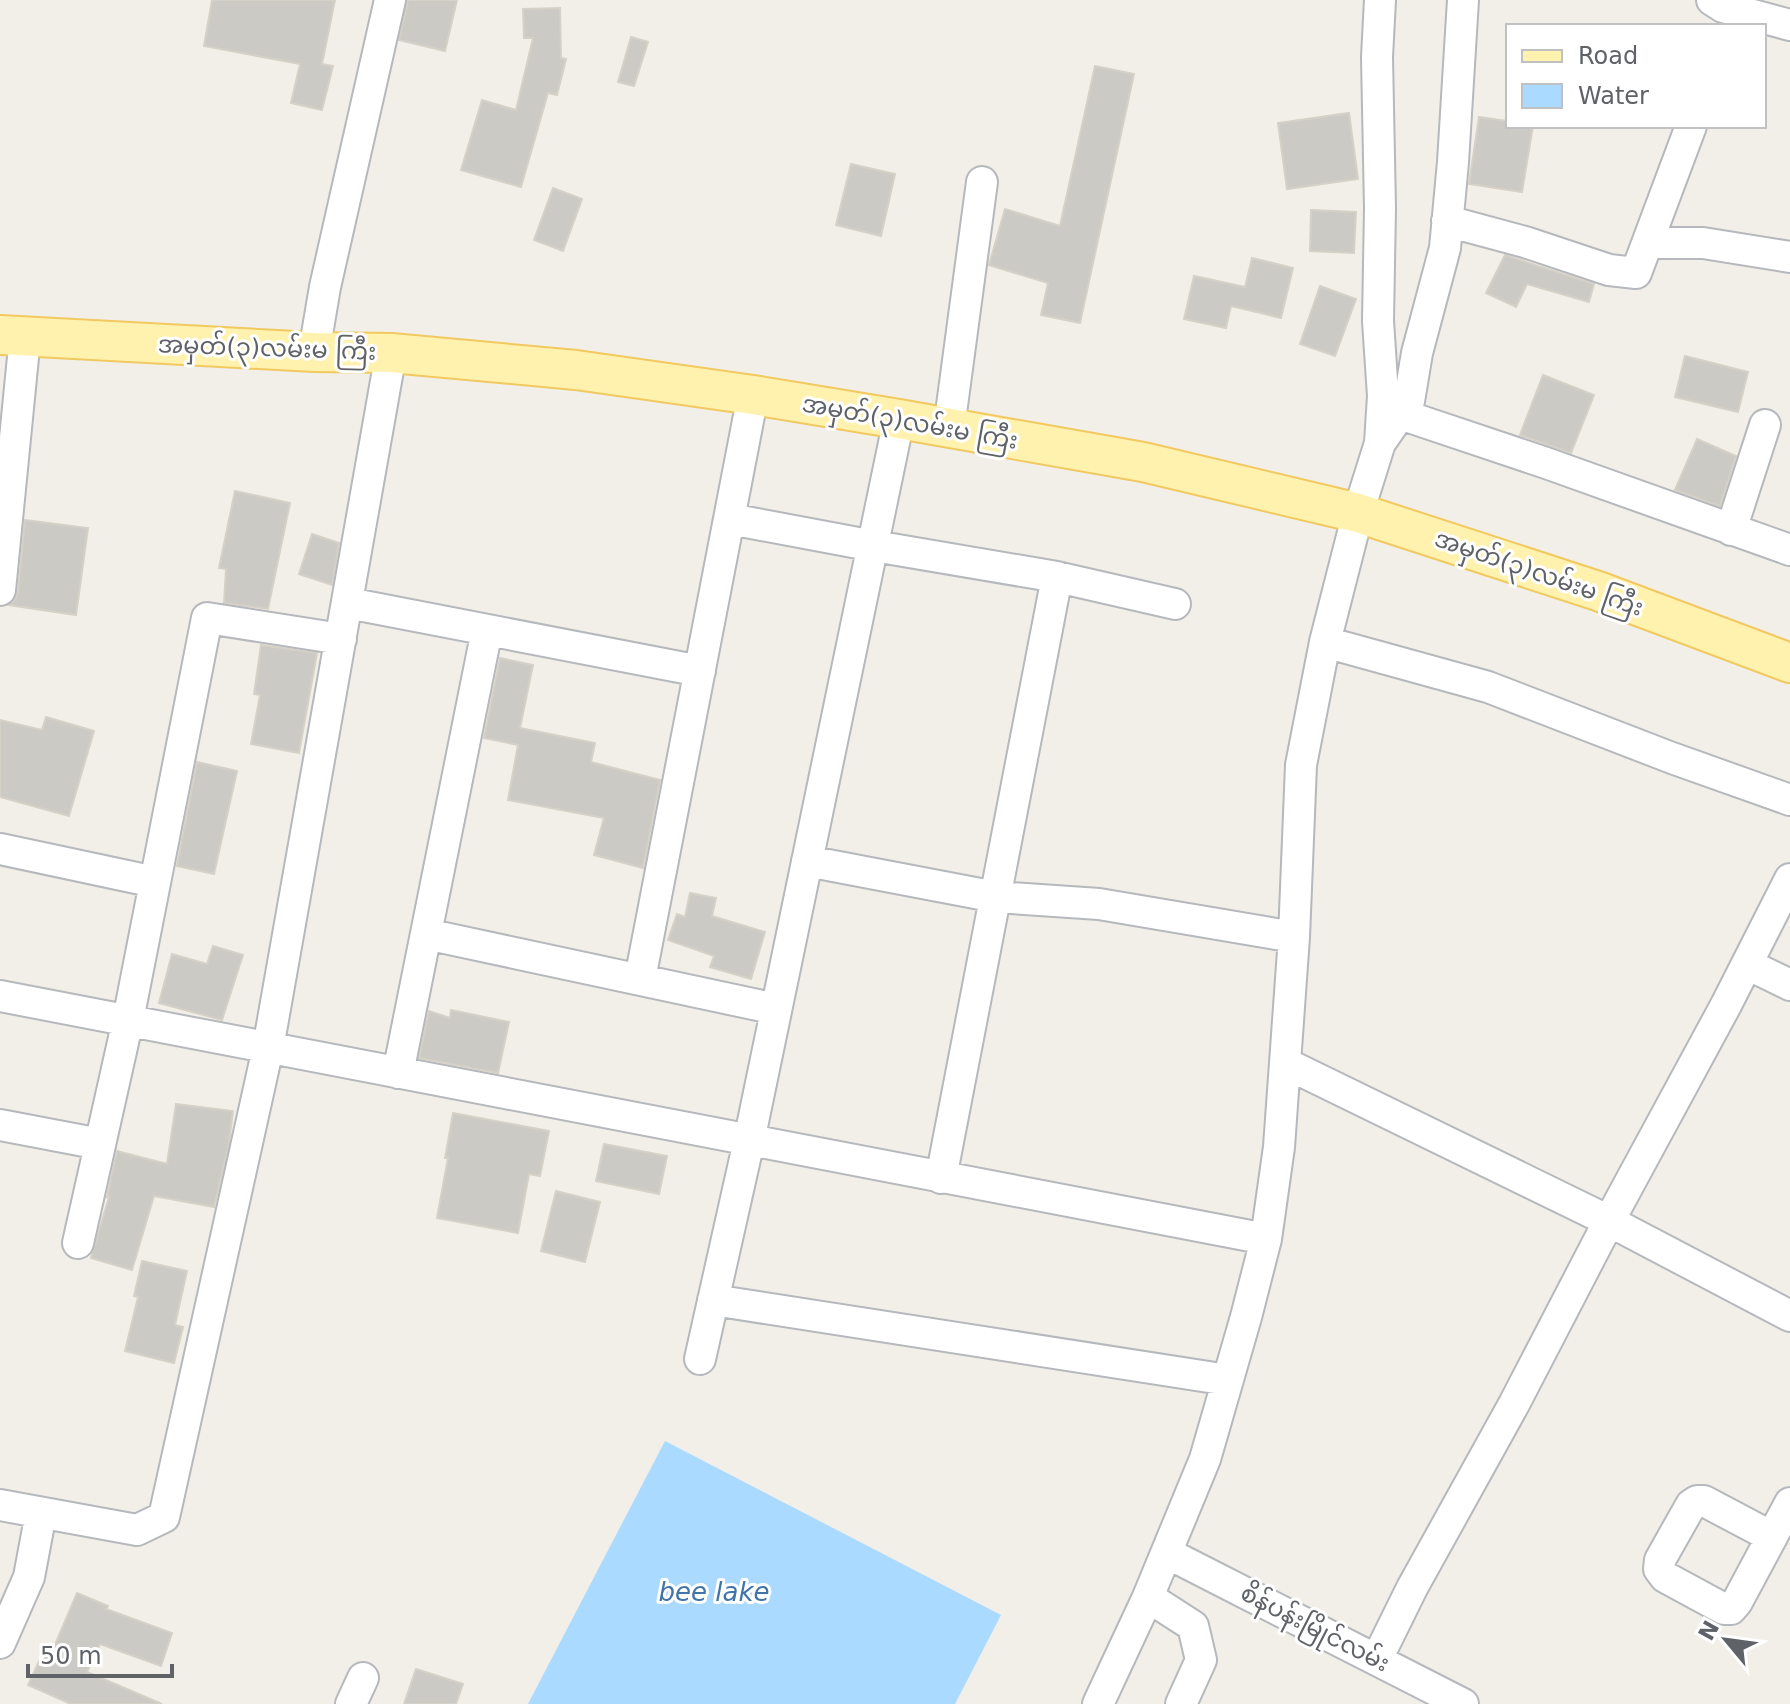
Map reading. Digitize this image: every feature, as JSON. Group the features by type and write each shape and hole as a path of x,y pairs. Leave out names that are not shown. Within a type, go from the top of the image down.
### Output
{"main road":[{"name":"အမှတ်(၃)လမ်းမ ကြီး","path":"12,336 314,352 391,353 576,370 753,395 1143,462 1358,513 1598,591 1790,663"}],"street":[{"path":"314,352 325,287 390,0"},
{"path":"1098,1704 1148,1597 1205,1459 1266,1239 1279,1147 1294,937 1301,765 1325,642 1358,513 1380,443 1383,396 1378,321 1380,208 1377,57 1380,0"},
{"path":"1380,443 1409,401 1417,353 1445,248 1463,0"},
{"path":"1718,11 1790,25"},
{"path":"1447,221 1525,242 1609,270 1636,273 1690,128"},
{"path":"949,428 982,182"},
{"path":"1648,243 1703,243 1790,257"},
{"path":"0,590 12,336"},
{"path":"0,1505 137,1530 164,1517 268,1048 391,353"},
{"path":"640,979 753,395"},
{"path":"1400,414 1790,550"},
{"path":"700,1359 749,1141 899,419"},
{"path":"1731,530 1765,425"},
{"path":"730,519 1057,577 1175,604"},
{"path":"941,1178 1057,577"},
{"path":"348,603 700,671"},
{"path":"78,1243 128,1020 207,618 341,639"},
{"path":"398,1073 487,630"},
{"path":"1325,642 1488,687 1790,800"},
{"path":"0,849 155,882"},
{"path":"807,861 996,897 1099,904 1294,937"},
{"path":"1377,1659 1790,879"},
{"path":"426,934 776,1009"},
{"path":"1747,964 1790,985"},
{"path":"0,996 1266,1239"},
{"path":"1285,1063 1609,1221 1790,1316"},
{"path":"0,1125 100,1144"},
{"path":"713,1300 1228,1380"},
{"path":"1772,1537 1790,1503"},
{"path":"0,1643 29,1577 41,1513"},
{"name":"စိန်ပန်းမြိုင်လမ်း","path":"1167,1553 1463,1704"},
{"path":"1148,1597 1193,1626 1201,1660 1181,1704"}],"water":[{"name":"bee lake","path":"665,1441 1001,1615 955,1704 528,1704"}],"building":[{"path":"212,0 335,0 322,64 333,66 322,110 291,103 300,64 204,46"},
{"path":"408,0 457,0 445,51 399,40"},
{"path":"560,8 561,58 566,59 557,95 548,93 521,187 461,170 482,100 516,110 533,38 524,38 523,9"},
{"path":"631,37 648,42 634,86 618,82"},
{"path":"1095,66 1134,74 1080,323 1041,315 1048,283 989,265 1005,209 1060,226"},
{"path":"1349,113 1358,179 1287,189 1278,123"},
{"path":"1479,117 1506,121 1506,128 1533,128 1522,192 1469,184"},
{"path":"851,164 895,174 881,236 836,225"},
{"path":"553,188 582,199 563,251 534,240"},
{"path":"1311,210 1356,212 1354,253 1310,251"},
{"path":"1505,255 1594,284 1589,302 1527,284 1516,307 1486,293"},
{"path":"1252,258 1293,268 1281,318 1231,306 1226,328 1184,319 1194,276 1245,287"},
{"path":"1320,286 1356,299 1335,356 1300,344"},
{"path":"1685,356 1748,372 1738,412 1675,397"},
{"path":"1543,375 1594,395 1571,453 1520,435"},
{"path":"1697,439 1736,456 1720,506 1675,490"},
{"path":"235,491 290,503 268,609 224,603 226,569 219,568"},
{"path":"25,520 88,528 76,615 9,605 18,592"},
{"path":"312,534 339,543 332,585 299,574"},
{"path":"261,645 317,653 299,753 251,744 260,695 254,694"},
{"path":"500,658 533,665 520,728 595,743 591,762 660,780 643,868 594,855 604,818 508,800 518,745 484,738"},
{"path":"46,717 94,731 69,816 0,797 0,720 42,730"},
{"path":"197,762 237,771 214,874 177,866"},
{"path":"690,893 716,898 712,916 765,932 751,979 710,967 714,956 668,940 677,914 685,917"},
{"path":"213,946 243,955 222,1020 159,1003 172,954 207,964"},
{"path":"451,1010 509,1022 498,1073 419,1058 429,1011 450,1018"},
{"path":"176,1104 233,1111 214,1207 154,1196 132,1270 91,1258 109,1197 117,1151 167,1164"},
{"path":"453,1113 549,1131 540,1176 529,1174 518,1233 437,1218"},
{"path":"604,1144 667,1156 659,1194 596,1181"},
{"path":"556,1191 600,1202 585,1262 541,1251"},
{"path":"142,1261 187,1271 175,1325 183,1327 174,1363 125,1351 138,1297 134,1296"},
{"path":"77,1593 108,1606 106,1609 172,1633 161,1666 100,1644 87,1672 162,1704 71,1704 28,1685 47,1644 54,1647"},
{"path":"416,1669 463,1684 456,1704 404,1704"}]}
